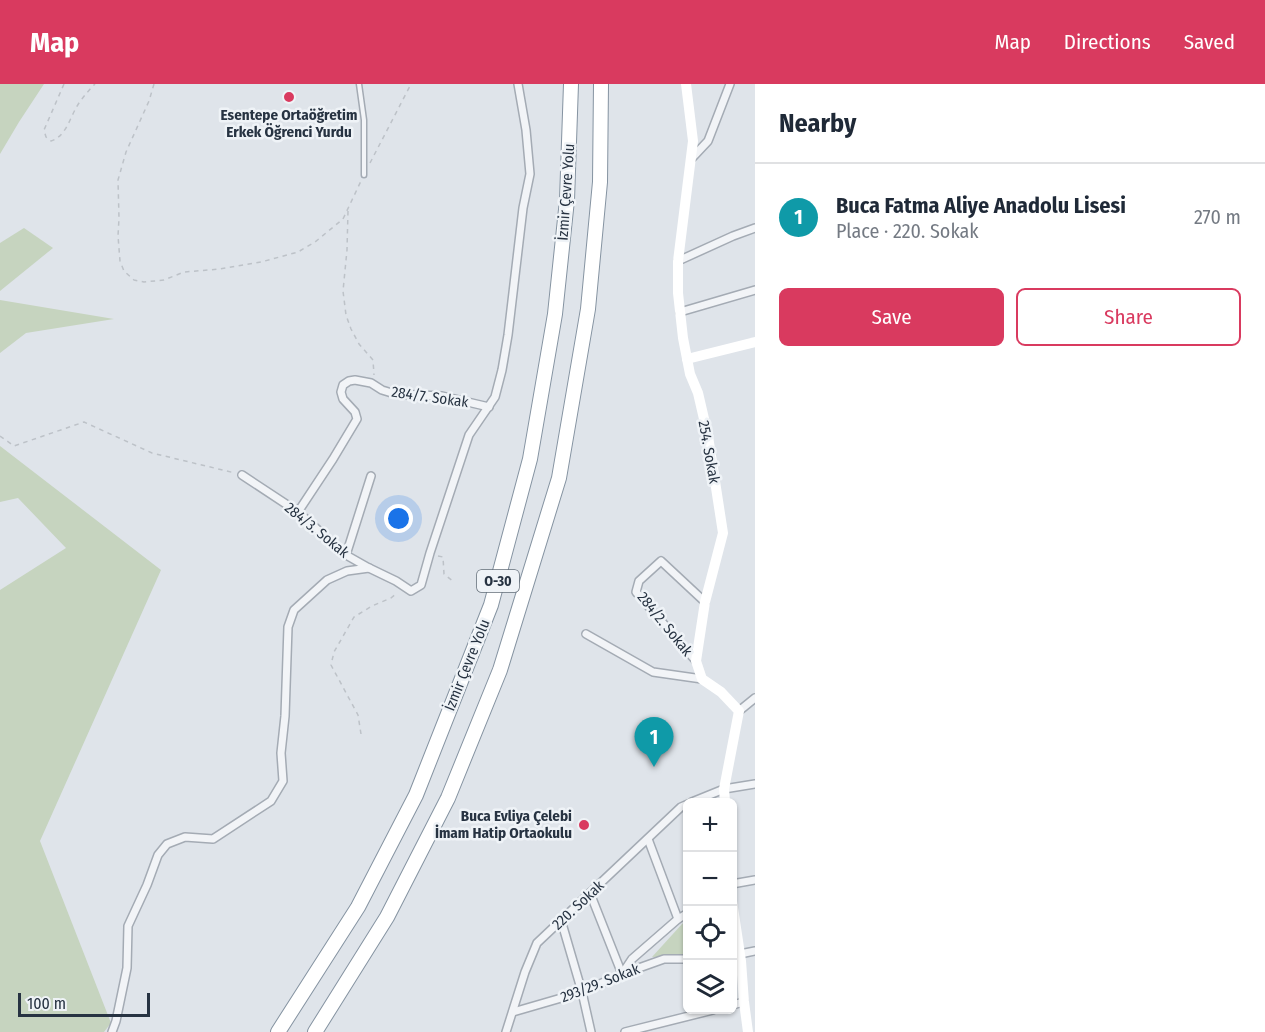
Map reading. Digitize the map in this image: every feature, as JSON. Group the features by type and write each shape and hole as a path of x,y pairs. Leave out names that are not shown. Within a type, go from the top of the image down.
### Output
{"highway":[{"name":"İzmir Çevre Yolu","path":"278,1032 358,907 416,795 491,604 530,459 555,314 567,200 571,84"},
{"name":"İzmir Çevre Yolu","path":"315,1032 387,917 448,798 500,670 559,478 588,309 600,182 601,84"}],"street":[{"path":"404,586 411,591 422,585 430,553 470,435 495,397 502,370 523,208 530,174 526,130 518,84"},
{"name":"254. Sokak","path":"686,84 693,141 678,261 680,312 690,374 698,393 708,436 723,532 705,602 696,661 702,679"},
{"path":"691,160 708,141 730,84"},
{"path":"678,261 755,228"},
{"path":"680,312 755,290"},
{"path":"687,359 755,342"},
{"name":"284/7. Sokak","path":"298,512 357,418 355,412 342,399 343,385 349,381 371,383 395,394 442,396 489,406"},
{"name":"284/3. Sokak","path":"242,475 298,512 346,555 404,586"},
{"path":"346,555 371,476"},
{"name":"284/2. Sokak","path":"696,661 636,592 639,581 661,561 705,602"},
{"path":"112,1032 127,968 128,926 158,855 167,844 184,837 213,838 271,801 283,781 281,753 285,716 288,627 294,610 327,580 347,571 369,568"},
{"path":"586,634 653,672 702,679 721,692 738,711"},
{"path":"725,798 724,789 738,711 755,698"},
{"path":"702,798 724,789 755,784"},
{"name":"220. Sokak","path":"506,1032 525,972 537,944 683,806"},
{"path":"648,839 678,919"},
{"path":"737,883 755,880"},
{"path":"590,893 622,974"},
{"path":"732,906 738,958 738,1003 748,1032"},
{"path":"622,974 632,959 683,916"},
{"path":"561,920 591,1032"},
{"path":"738,958 755,951"},
{"name":"293/29. Sokak","path":"513,1012 582,992 664,959 683,959"},
{"path":"625,1032 697,1014"}],"lane":[{"path":"359,84 364,120 364,175"}],"path":[{"path":"64,84 44,130 46,137 51,141 57,139 64,131 78,104 95,84"},
{"path":"153,84 149,101 126,152 118,180 120,261 124,271 134,280 144,282 164,280 184,272 261,262 298,252 332,230 348,210 411,84"},
{"path":"348,210 344,291 346,315 359,344 373,360 374,375 371,383"},
{"path":"0,436 14,446 84,422 152,453 242,475"},
{"path":"430,553 443,557 444,574 454,582"},
{"path":"361,734 358,715 331,665 334,652 354,617 391,598 404,586"}],"green space":[{"path":"0,84 44,84 0,154"},
{"path":"24,228 53,248 0,291 0,243"},
{"path":"0,300 114,319 26,333 0,353"},
{"path":"0,446 161,570 40,841 111,1023 104,1032 0,1032 0,590 66,548 18,498 0,502"},
{"path":"682,924 683,956 652,957"}],"place":[{"name":"Esentepe Ortaöğretim Erkek Öğrenci Yurdu","path":"289,97"},
{"name":"Buca Fatma Aliye Anadolu Lisesi","path":"654,767"},
{"name":"Buca Evliya Çelebi İmam Hatip Ortaokulu","path":"584,825"}]}
